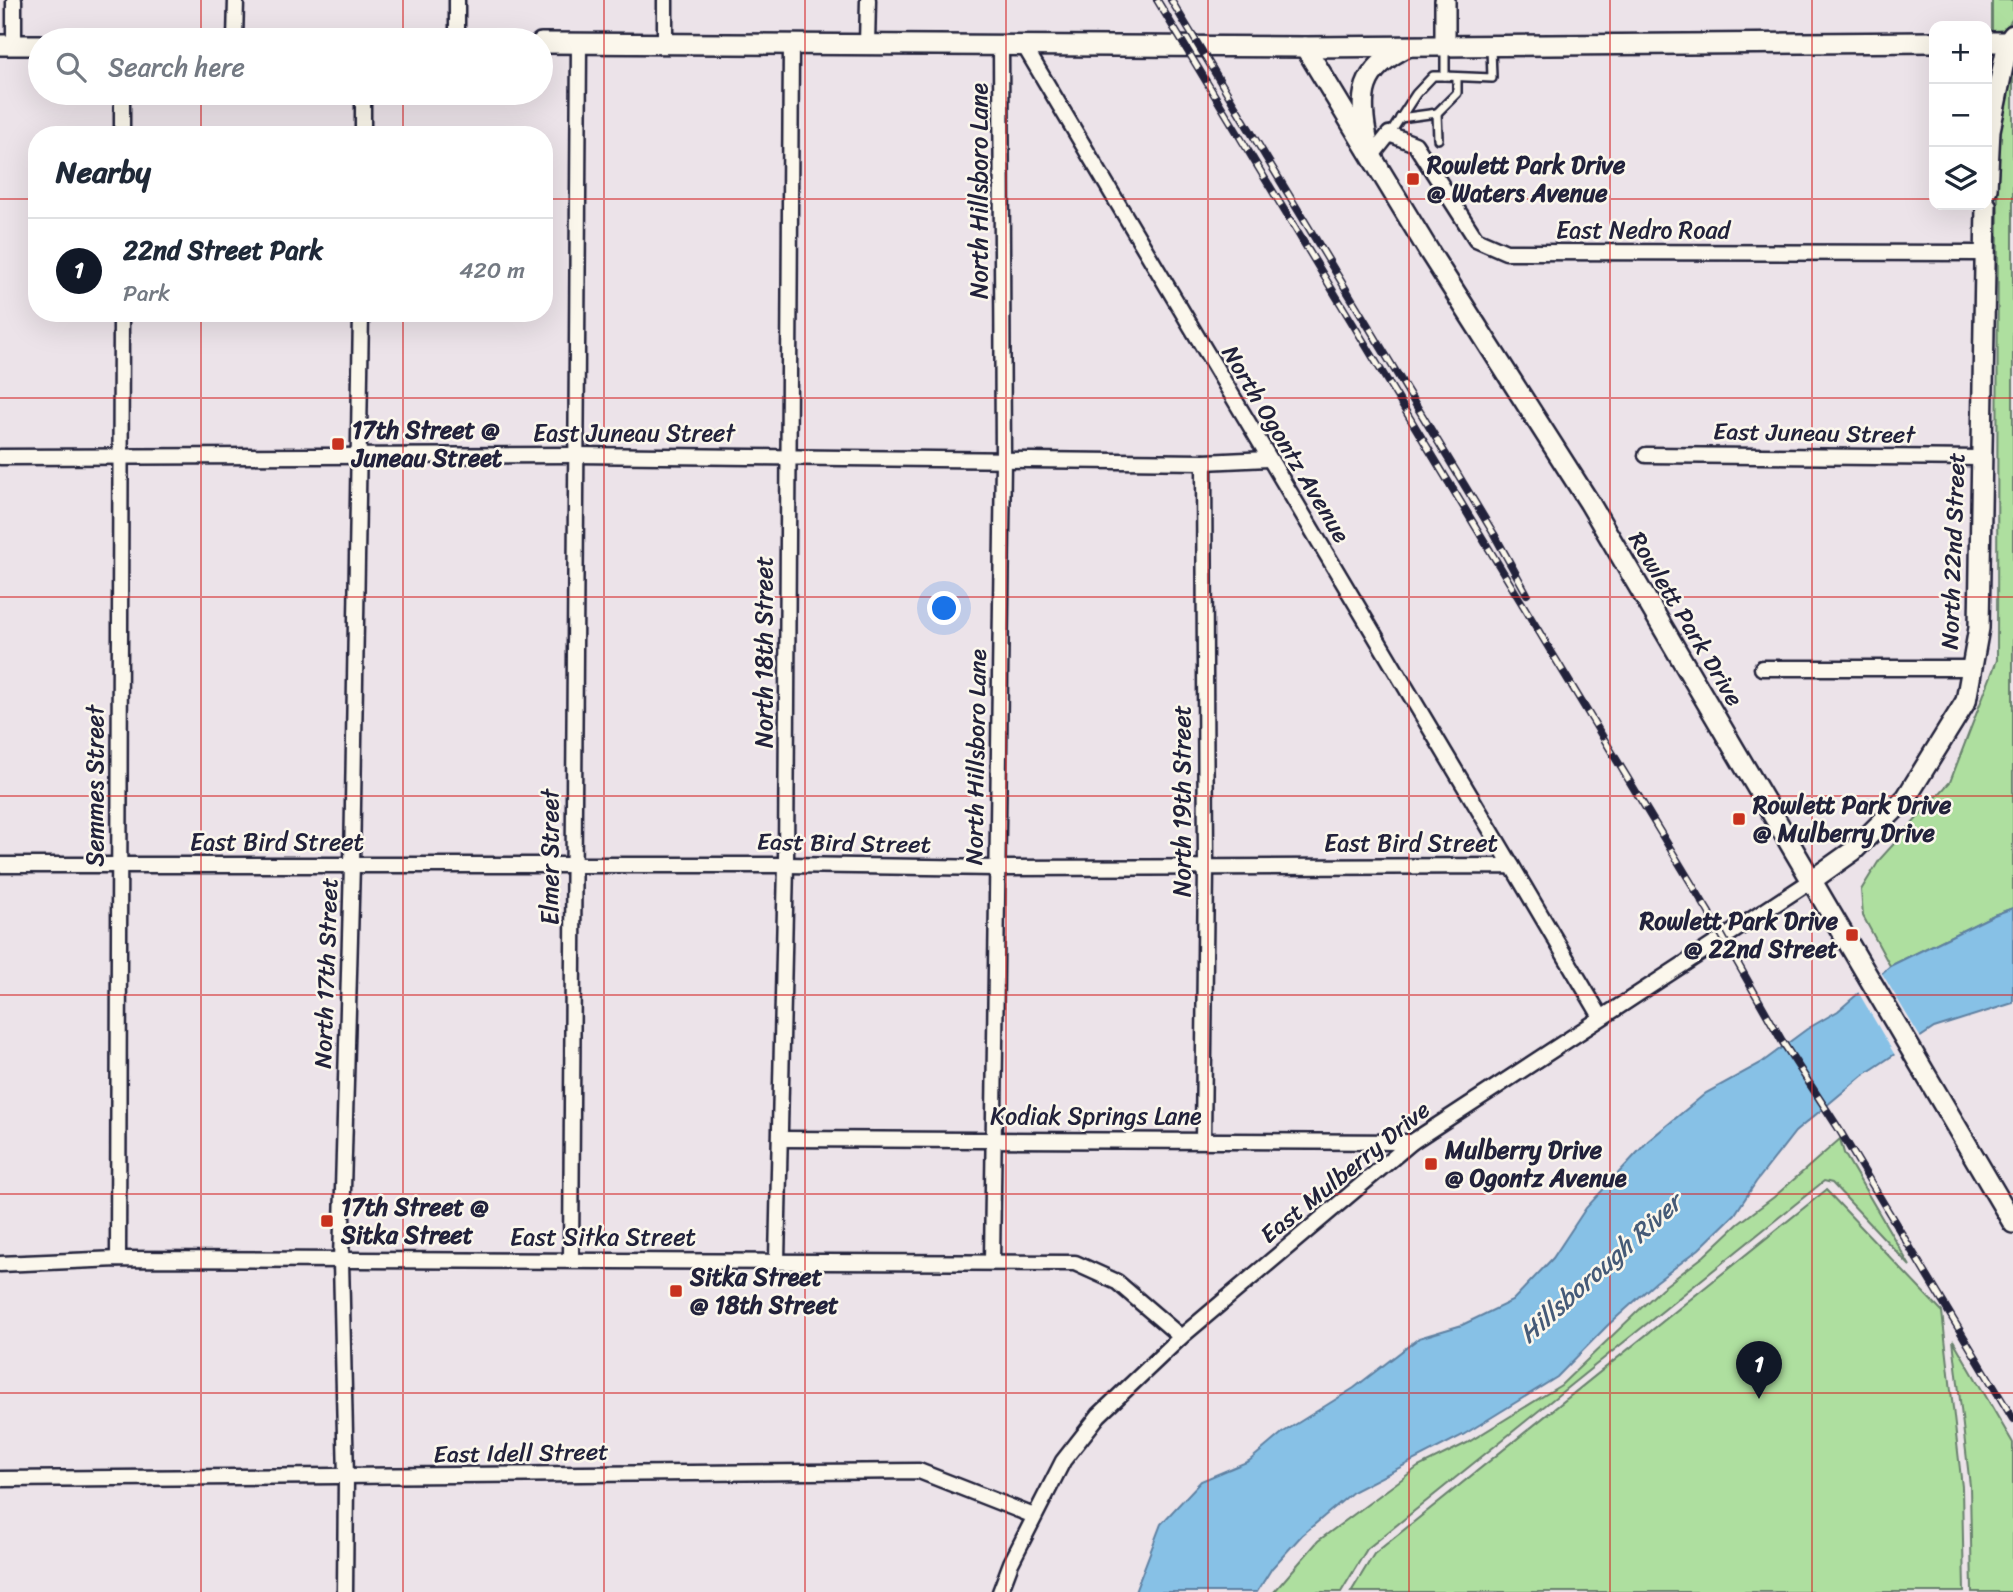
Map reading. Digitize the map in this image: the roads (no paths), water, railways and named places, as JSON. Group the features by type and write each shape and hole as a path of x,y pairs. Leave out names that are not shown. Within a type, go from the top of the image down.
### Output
{"street":[{"path":"14,0 7,45 28,45"},
{"path":"235,28 236,0"},
{"path":"457,0 457,28"},
{"path":"664,0 664,44"},
{"path":"867,45 868,0"},
{"path":"1444,0 1445,45"},
{"path":"1989,147 1990,130 2011,38 1992,41"},
{"path":"553,43 1305,47 1929,42"},
{"name":"Elmer Street","path":"571,1259 579,43"},
{"name":"North 18th Street","path":"777,1260 786,864 791,44"},
{"name":"North Hillsboro Lane","path":"992,1261 1003,460 1001,44"},
{"name":"North Ogontz Avenue","path":"1023,44 1512,866"},
{"path":"1371,158 1363,120 1363,96 1368,79 1375,66 1387,56 1409,46"},
{"name":"Rowlett Park Drive","path":"1305,47 1371,158 1589,502 2013,1223"},
{"path":"122,105 122,126"},
{"path":"363,105 363,126"},
{"path":"1371,158 1389,134"},
{"name":"East Nedro Road","path":"1389,134 1415,144 1476,239 1506,252 1983,253"},
{"name":"North 22nd Street","path":"1812,880 1853,851 1906,798 1966,701 1979,628 1986,210"},
{"name":"Semmes Street","path":"118,1259 121,322"},
{"name":"North 17th Street","path":"345,1592 346,1478 341,1261 352,865 361,322"},
{"name":"East Juneau Street","path":"0,457 576,454 1204,462 1269,459"},
{"name":"East Juneau Street","path":"1646,454 1982,458"},
{"name":"North 19th Street","path":"1203,1140 1206,867 1204,462"},
{"path":"1762,668 1973,668"},
{"name":"East Bird Street","path":"0,865 786,864 998,868 1512,866 1601,1017"},
{"name":"East Mulberry Drive","path":"1000,1592 1011,1563 1063,1461 1099,1415 1181,1337 1412,1142 1812,880"},
{"name":"Kodiak Springs Lane","path":"780,1139 1412,1142"},
{"name":"East Sitka Street","path":"0,1264 118,1259 1075,1263 1117,1282 1181,1337"},
{"name":"East Idell Street","path":"0,1479 919,1471 1034,1516"}],"lane":[{"path":"1445,45 1445,76"},
{"path":"1389,134 1416,94 1433,76 1492,78 1491,45"},
{"path":"1400,118 1437,113 1457,93 1457,77"},
{"path":"1437,113 1438,139"}],"water":[{"name":"Hillsborough River","path":"2013,908 2013,1003 1934,1028 1862,1076 1795,1132 1735,1214 1699,1249 1656,1282 1607,1326 1557,1377 1463,1435 1354,1491 1302,1535 1272,1568 1257,1592 1135,1592 1161,1524 1201,1481 1249,1461 1282,1433 1354,1388 1419,1338 1462,1325 1512,1301 1553,1258 1586,1208 1648,1141 1706,1093 1761,1063 1807,1029 1838,1011 1890,966"}],"railway":[{"path":"1157,0 1708,911 1782,1041 1837,1126 2013,1419"},
{"path":"1171,0 1494,534 1527,594"}],"place":[{"name":"Rowlett Park Drive @ Waters Avenue","path":"1413,179"},
{"name":"17th Street @ Juneau Street","path":"338,444"},
{"name":"Rowlett Park Drive @ Mulberry Drive","path":"1739,819"},
{"name":"Rowlett Park Drive @ 22nd Street","path":"1852,935"},
{"name":"Mulberry Drive @ Ogontz Avenue","path":"1431,1164"},
{"name":"17th Street @ Sitka Street","path":"327,1221"},
{"name":"Sitka Street @ 18th Street","path":"676,1291"},
{"name":"22nd Street Park","path":"1759,1399"}]}
